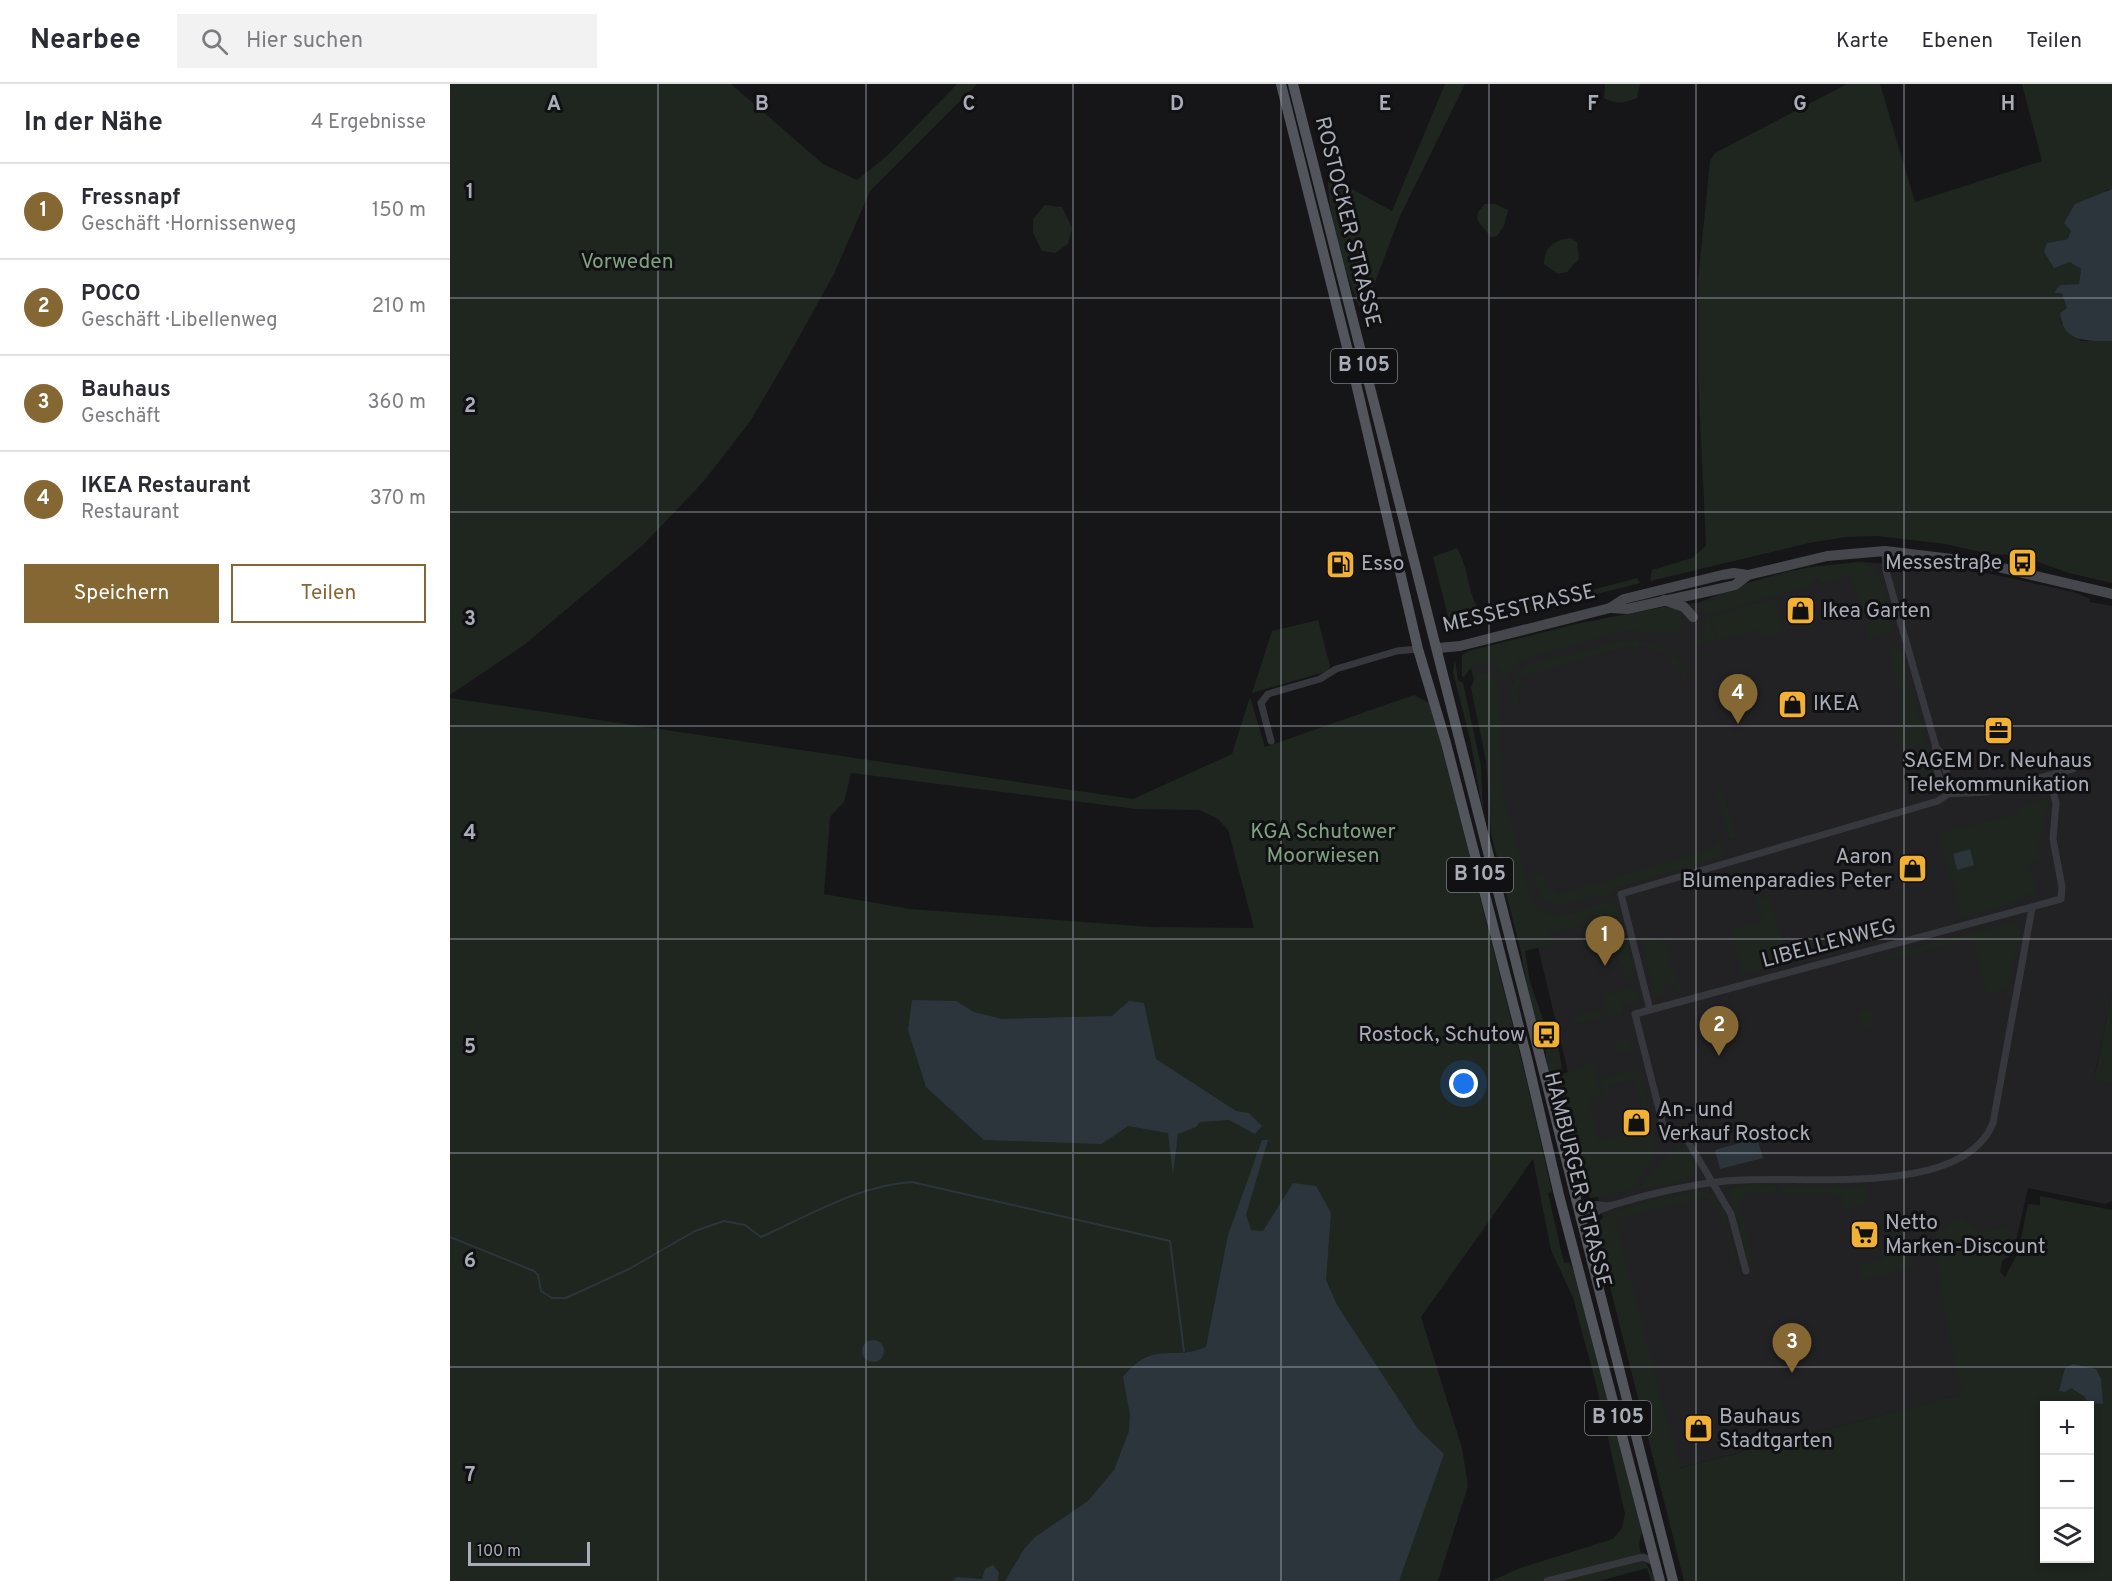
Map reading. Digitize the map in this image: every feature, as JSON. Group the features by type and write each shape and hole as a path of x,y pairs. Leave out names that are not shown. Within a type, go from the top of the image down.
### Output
{"main road":[{"name":"ROSTOCKER STRASSE","path":"1281,84 1355,380 1418,649"},
{"name":"ROSTOCKER STRASSE","path":"1293,84 1437,648"},
{"name":"MESSESTRASSE","path":"1610,608 1624,599 1722,575 1734,573 1748,575 1827,556 1885,551 1968,560 2112,594"},
{"name":"MESSESTRASSE","path":"1437,648 1460,646 1610,608 1627,609 1735,585 1748,575"},
{"path":"1664,600 1684,607 1693,617"},
{"path":"1418,649 1437,648"},
{"name":"HAMBURGER STRASSE","path":"1437,648 1579,1220 1673,1581"},
{"name":"HAMBURGER STRASSE","path":"1418,649 1469,836 1566,1223 1660,1581"},
{"path":"1563,1211 1576,1207"},
{"path":"1566,1223 1579,1220"}],"street":[{"path":"1885,551 1886,571 1936,747 1934,754 1943,787 1948,794"},
{"path":"1271,741 1261,703 1268,694 1320,679 1336,669 1397,651 1418,649"},
{"path":"1650,1010 1621,894 1938,801 1948,794 1986,792 2073,769"},
{"name":"LIBELLENWEG","path":"1713,1182 1683,1133 1668,1130 1663,1125 1635,1014 2057,901 2063,895 2053,839 2056,803 2049,776"},
{"path":"1579,1220 1610,1206 1713,1182 1753,1178 1851,1179 1893,1175 1954,1162 1979,1148 1993,1123 2032,908"},
{"path":"1713,1182 1731,1214 1746,1271"},
{"path":"1576,1207 1589,1204 1610,1206"},
{"path":"1547,1581 1643,1557 1651,1559 1656,1564"}],"shaded area":[{"path":"2112,189 2112,341 2085,340 2071,335 2066,330 2060,313 2067,308 2062,293 2054,293 2060,285 2079,284 2081,269 2070,262 2054,268 2044,252 2047,243 2068,239 2071,231 2064,223 2075,204"},
{"path":"1860,562 1963,568 2074,592 2090,599 2090,602 2112,606 2112,991 2094,1079 2112,1085 2112,1201 2105,1204 2028,1188 2016,1241 2009,1257 1996,1263 1963,1394 1664,1472 1468,656 1617,617 1700,602 1720,594 1720,591 1789,571"},
{"path":"1970,849 1974,865 1957,870 1953,854"},
{"path":"912,1000 956,1001 974,1012 1002,1019 1112,1016 1129,1001 1144,1003 1156,1059 1236,1111 1249,1113 1262,1126 1255,1134 1229,1120 1200,1122 1196,1127 1178,1134 1173,1175 1168,1133 1128,1126 1102,1144 984,1140 926,1087 908,1030"},
{"path":"1757,1138 1763,1158 1720,1169 1715,1150"},
{"path":"1262,1140 1268,1140 1246,1215 1251,1230 1263,1231 1293,1183 1316,1186 1331,1213 1326,1280 1337,1305 1418,1429 1444,1454 1399,1581 1005,1581 1024,1549 1035,1537 1088,1501 1114,1470 1129,1431 1130,1415 1123,1377 1144,1358 1163,1353 1183,1353 1206,1347 1228,1235"},
{"path":"873,1340 881,1343 884,1351 881,1359 873,1362 865,1359 862,1351 865,1343"},
{"path":"2073,1364 2096,1369 2101,1379 2103,1404 2087,1401 2085,1397 2071,1388 2065,1392 2059,1391 2065,1368"},
{"path":"993,1565 999,1573 998,1581 952,1581 957,1577 982,1579 985,1569"}],"green space":[{"name":"Vorweden","path":"450,84 731,84 823,164 857,180 888,155 957,84 977,84 870,191 834,274 789,355 751,420 704,481 643,545 524,645 450,695"},
{"path":"1445,84 1465,84 1400,216 1363,314 1350,284 1334,227 1328,176 1392,211"},
{"path":"1605,84 1640,84 1637,98 1613,102 1604,98"},
{"path":"1847,84 1880,84 1915,202 2042,161 2022,84 2112,84 2112,189 2106,190 2068,239 2047,243 2081,269 2079,284 2060,285 2055,293 2062,292 2068,308 2060,313 2061,323 2081,341 2112,341 2112,583 2069,573 2018,555 1990,554 1945,544 1877,536 1846,537 1809,543 1650,581 1652,570 1692,558 1706,546 1698,375 1698,281 1710,161 1715,153"},
{"path":"1485,204 1495,204 1508,210 1504,226 1497,236 1491,237 1477,220 1478,212"},
{"path":"1045,205 1062,207 1072,228 1068,244 1055,253 1042,251 1033,233 1033,219"},
{"path":"1570,238 1577,242 1579,259 1567,272 1558,274 1544,264 1544,258 1551,245"},
{"path":"1457,548 1473,598 1481,613 1504,614 1637,578 1640,583 1457,629 1451,628 1433,557"},
{"path":"1860,562 1868,565 1880,579 1893,627 1890,632 1870,638 1866,624 1875,621 1874,617 1865,619 1851,576 1821,584 1819,578 1811,581 1812,585 1705,616 1703,603 1725,596 1723,590 1809,567"},
{"path":"1774,598 1784,631 1761,638 1758,629 1718,641 1711,617"},
{"path":"1669,606 1675,608 1683,617 1681,629 1674,634 1625,630 1519,661 1510,671 1507,681 1498,669 1486,664 1474,666 1464,677 1462,676 1462,655 1469,651 1580,623"},
{"path":"1706,619 1710,619 1716,640 1695,645 1703,633"},
{"path":"1318,620 1330,666 1328,671 1252,693 1272,631"},
{"path":"1634,640 1667,650 1679,661 1688,676 1683,677 1680,665 1675,666 1670,661 1672,656 1641,644 1639,649 1633,649 1632,645 1521,677 1522,682 1515,689 1519,703 1511,704 1517,678 1530,665"},
{"path":"1892,647 1900,650 1925,737 1922,743 1910,748 1902,747 1894,734 1902,716 1903,702 1889,652"},
{"path":"1455,660 1458,680 1463,683 1481,766 1483,813 1471,743 1453,672"},
{"path":"1480,673 1490,674 1498,684 1503,796 1532,901 1540,910 1558,915 1569,914 1609,901 1615,904 1619,914 1615,923 1607,925 1606,920 1548,934 1550,945 1525,951 1530,982 1545,1025 1539,1026 1531,1009 1521,952 1491,834 1486,761 1471,688 1475,677"},
{"name":"KGA Schutower Moorwiesen","path":"1414,695 1429,703 1526,1078 1552,1192 1548,1193 1564,1263 1569,1262 1579,1281 1642,1533 1641,1554 1655,1581 1651,1581 1647,1568 1599,1581 1491,1581 1520,1568 1613,1539 1622,1528 1625,1514 1596,1384 1573,1298 1551,1250 1533,1159 1421,1317 1462,1448 1468,1486 1438,1581 450,1581 450,698 1133,799 1232,754 1250,697 1265,747","holes":["851,773 1136,809 1200,810 1218,819 1228,830 1254,928 1151,927 910,909 824,894 830,817 844,802"]},
{"path":"1927,744 1937,775 1933,777 1936,787 1930,794 1920,795 1908,753 1918,751"},
{"path":"1720,790 1723,793 1737,838 1730,840 1717,793"},
{"path":"2047,798 2049,801 2038,847 2041,860 2027,864 2038,891 2006,905 1962,918 1939,833 2020,813 2019,808"},
{"path":"1721,840 1724,852 1719,858 1616,888 1615,893 1561,904 1544,900 1533,875 1542,872 1547,889 1553,888 1557,895 1714,848 1713,843"},
{"path":"1769,895 1785,947 1858,924 1864,943 1742,974 1731,929 1762,922 1756,899"},
{"path":"2017,922 2021,936 2016,947 2009,988 1986,994 1973,938 1885,961 1884,958 1900,951"},
{"path":"1620,931 1625,936 1634,972 1629,981 1617,949"},
{"path":"1666,937 1672,958 1669,959 1670,967 1675,966 1681,990 1677,991 1674,984 1663,987 1665,993 1655,996 1642,943"},
{"path":"1629,988 1639,993 1641,999 1622,1004 1624,1013 1609,1017 1603,995"},
{"path":"2112,991 2112,1085 2094,1080"},
{"path":"1871,1009 1875,1025 1862,1028 1858,1012"},
{"path":"1602,1010 1604,1018 1568,1025 1574,1017"},
{"path":"1630,1037 1633,1050 1616,1054 1614,1043"},
{"path":"1558,1045 1563,1074 1593,1062 1602,1096 1589,1100 1599,1141 1653,1128 1656,1144 1654,1155 1638,1177 1639,1182 1630,1191 1591,1198 1582,1189 1578,1190 1549,1078 1545,1050"},
{"path":"1638,1069 1649,1114 1645,1115 1636,1079 1608,1086 1609,1095 1605,1096 1601,1078"},
{"path":"1685,1146 1696,1166 1693,1177 1686,1181 1636,1190 1678,1148"},
{"path":"1756,1184 1776,1186 1777,1192 1781,1192 1781,1186 1866,1186 1868,1203 1843,1210 1843,1197 1834,1198 1833,1193 1745,1193 1745,1199 1738,1201 1753,1259 1759,1260 1748,1263 1729,1192 1735,1186"},
{"path":"1698,1191 1704,1192 1714,1198 1721,1207 1728,1224 1718,1227 1723,1223 1721,1214 1707,1197 1615,1219 1680,1468 1962,1394 1940,1289 1935,1235 1958,1217 1981,1231 2011,1226 2000,1272 2005,1277 2018,1253 2028,1204 2040,1205 2040,1196 2112,1210 2112,1581 1684,1581 1595,1227 1601,1219 1612,1213 1658,1199"},
{"path":"1899,1217 1911,1267 1863,1280 1859,1265 1884,1258 1883,1254 1888,1252 1882,1221"},
{"path":"1730,1233 1738,1266 1729,1268 1728,1266 1734,1264 1727,1237 1721,1238 1720,1236"}],"waterway":[{"path":"450,1237 534,1271 538,1275 541,1291 552,1298 566,1298 629,1269 695,1231 724,1221 745,1225 761,1237 853,1195 892,1184 912,1182 1170,1241 1184,1351"}],"place":[{"name":"Messestraße","path":"2023,563"},
{"name":"Esso","path":"1340,564"},
{"name":"Ikea Garten","path":"1801,611"},
{"name":"IKEA","path":"1792,704"},
{"name":"IKEA Restaurant","path":"1738,724"},
{"name":"SAGEM Dr. Neuhaus Telekommunikation","path":"1998,730"},
{"name":"Aaron Blumenparadies Peter","path":"1913,869"},
{"name":"Fressnapf","path":"1605,966"},
{"name":"Rostock, Schutow","path":"1546,1035"},
{"name":"POCO","path":"1719,1056"},
{"name":"An- und Verkauf Rostock","path":"1637,1122"},
{"name":"Netto Marken-Discount","path":"1864,1235"},
{"name":"Bauhaus","path":"1792,1373"},
{"name":"Bauhaus Stadtgarten","path":"1698,1429"}]}
